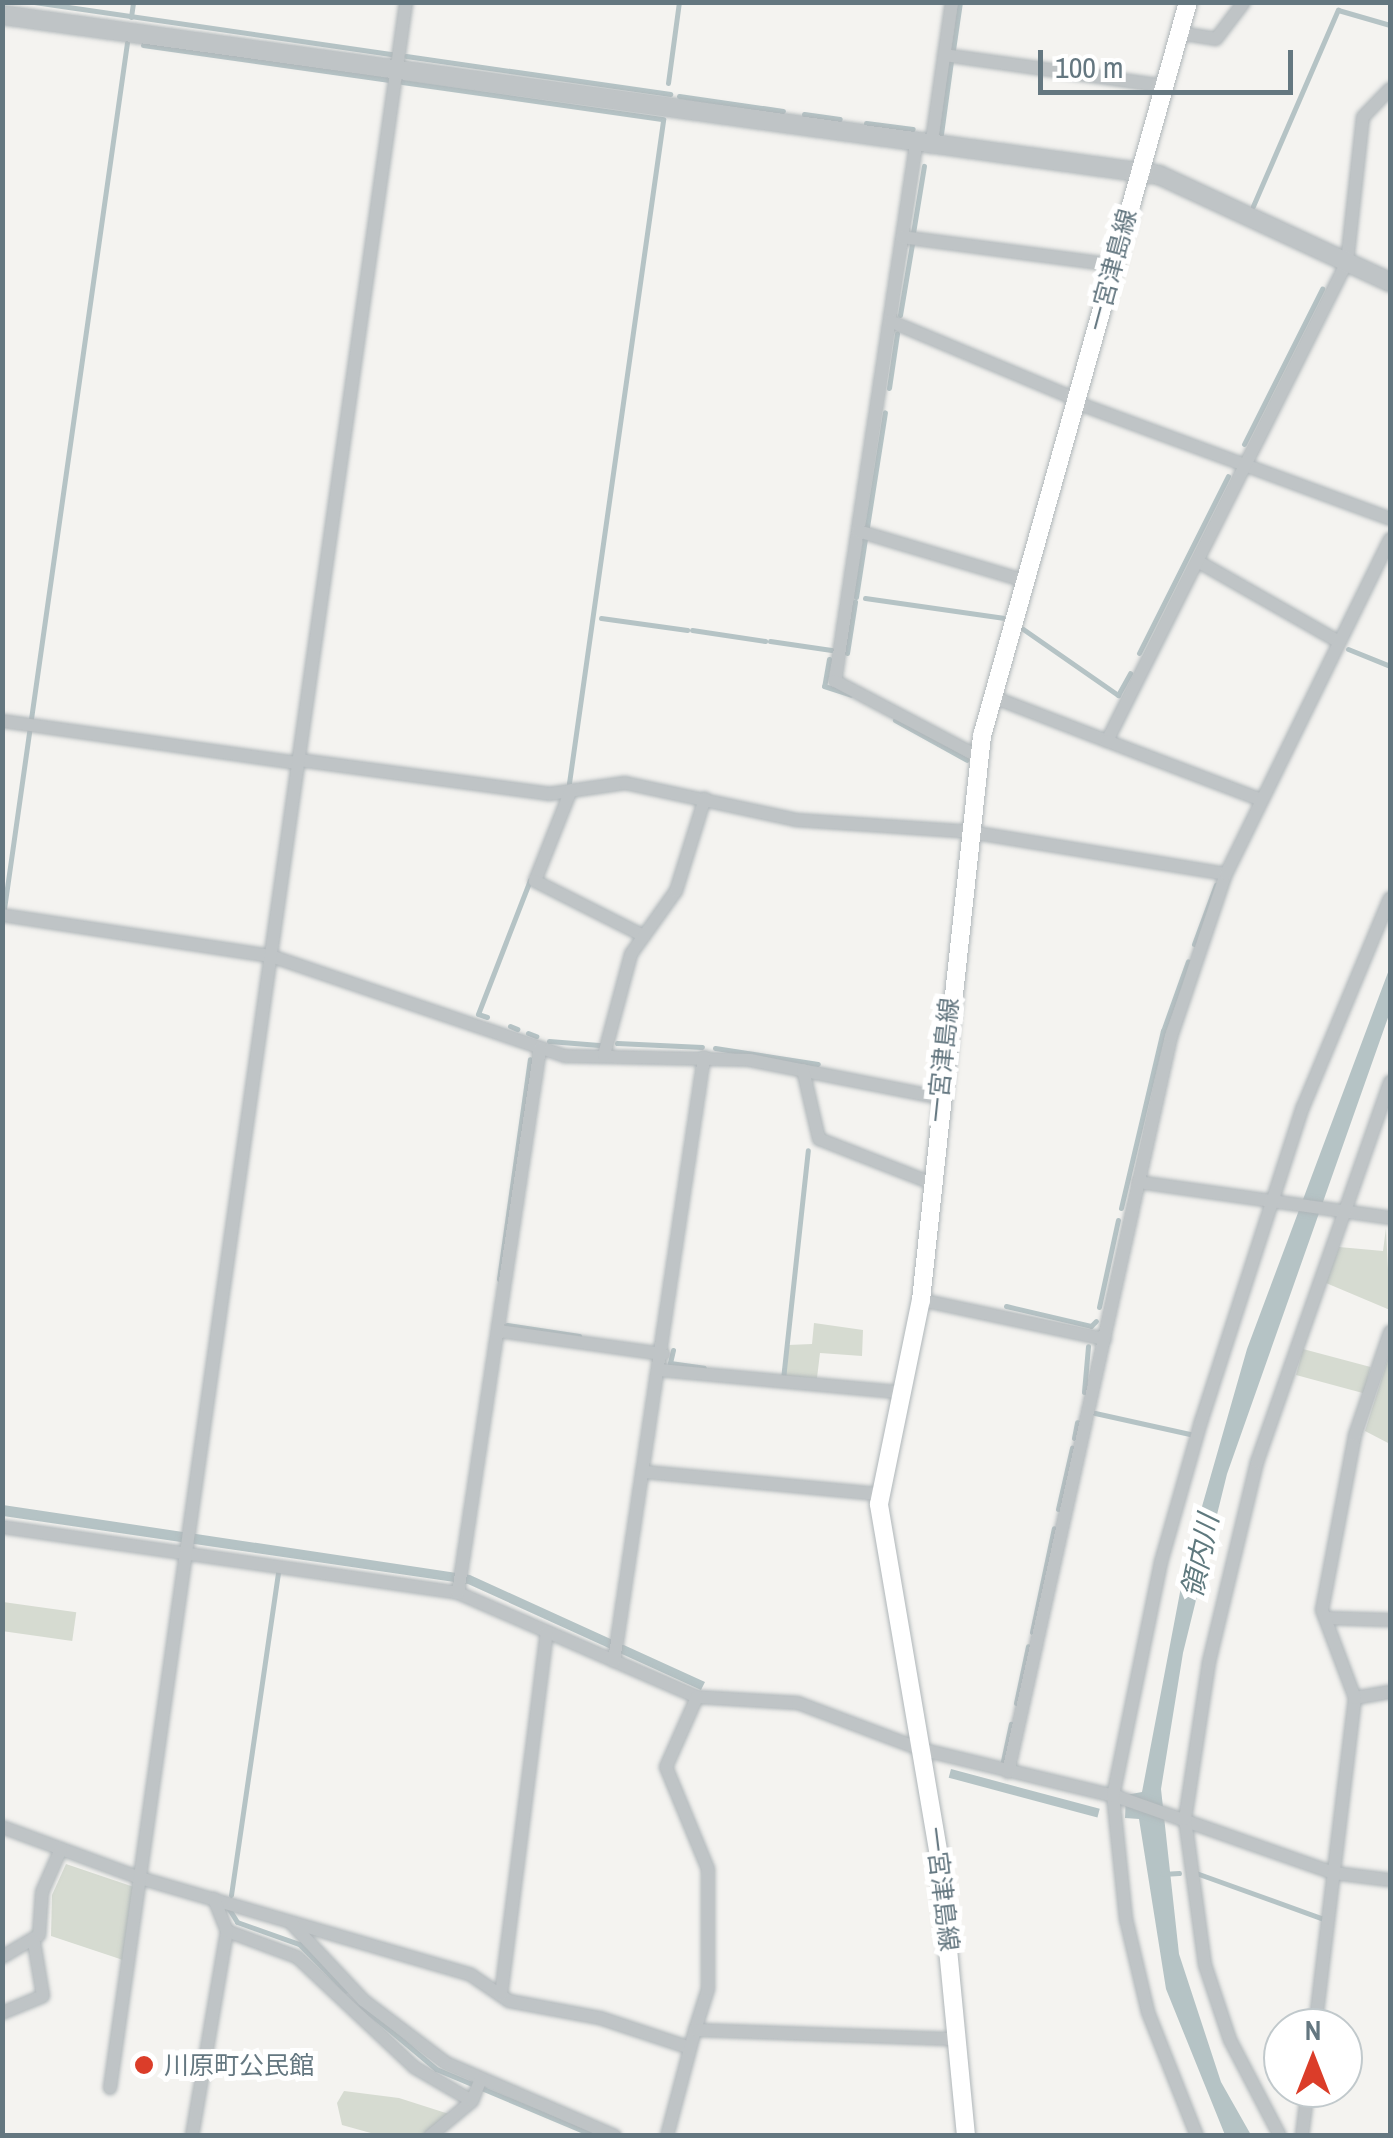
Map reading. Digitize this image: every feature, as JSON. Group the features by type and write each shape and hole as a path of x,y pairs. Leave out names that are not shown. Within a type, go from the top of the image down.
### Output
{"main road":[{"name":"一宮津島線","path":"966,2136 958,2038 920,1749 880,1494 921,1300 937,1097 979,756 992,696 1188,2"}],"street":[{"path":"110,2088 406,2"},
{"path":"952,2 944,55 902,236 835,681 979,756"},
{"path":"1179,33 1216,40 1244,2"},
{"path":"2,14 1158,176 1390,282"},
{"path":"944,55 1164,86"},
{"path":"1107,741 1347,262 1363,117 1390,88"},
{"path":"902,236 1114,265"},
{"path":"890,321 1078,402 1390,519"},
{"path":"858,531 1026,581"},
{"path":"1008,1772 1171,1037 1226,874 1259,799 1390,538"},
{"path":"1199,562 1338,642"},
{"path":"992,696 1259,799"},
{"path":"2,721 298,762 572,790 624,782 796,820 970,832 1226,874"},
{"path":"572,790 535,881 644,936"},
{"path":"604,1054 632,954 684,874 705,798"},
{"path":"1198,2136 1148,2012 1126,1919 1116,1796 1161,1562 1316,1073 1390,898"},
{"path":"6,916 271,956 540,1048 704,1056 803,1070 937,1097"},
{"path":"461,1583 540,1048"},
{"path":"617,1653 704,1056"},
{"path":"803,1070 818,1139 931,1183"},
{"path":"1280,2136 1230,2040 1205,1965 1181,1818 1232,1556 1342,1211 1390,1082"},
{"path":"1138,1182 1390,1218"},
{"path":"921,1300 1104,1339"},
{"path":"499,1332 662,1354"},
{"path":"1317,2008 1355,1698 1325,1618 1355,1436 1390,1332"},
{"path":"660,1370 899,1392"},
{"path":"646,1472 880,1494"},
{"path":"2,1527 461,1583 547,1632 617,1653 697,1697 798,1703 920,1749 1116,1796 1334,1873 1390,1880"},
{"path":"1325,1618 1390,1620"},
{"path":"501,1995 547,1632"},
{"path":"1355,1698 1390,1692"},
{"path":"667,2136 687,2047 708,1989 708,1869 666,1766 697,1697"},
{"path":"2,1827 140,1878 471,1975 501,1995 687,2047"},
{"path":"2,2012 31,2007 43,1996 34,1942 42,1892 61,1849"},
{"path":"192,2136 228,1931 214,1900"},
{"path":"290,1922 377,2011 479,2083 615,2136"},
{"path":"228,1931 297,1956 401,2056 472,2101"},
{"path":"2,1957 34,1942"},
{"path":"695,2030 958,2038"},
{"path":"430,2136 472,2101 479,2083"},
{"path":"1302,2136 1306,2108"}],"shaded area":[{"path":"1386,1228 1390,1310 1326,1283 1339,1247 1383,1251"},
{"path":"814,1323 863,1330 862,1356 820,1353 817,1378 785,1377 788,1345 812,1344"},
{"path":"1303,1349 1371,1367 1364,1393 1296,1375"},
{"path":"1390,1352 1390,1444 1365,1431"},
{"path":"3,1602 76,1612 72,1641 2,1631"},
{"path":"66,1864 134,1887 123,1960 51,1936 52,1895"},
{"path":"344,2091 399,2098 449,2114 423,2135 378,2135 342,2125 337,2103"}],"water":[{"name":"領内川","path":"1390,967 1390,1012 1227,1474 1183,1653 1161,1789 1179,1954 1221,2082 1251,2135 1225,2135 1166,1989 1139,1819 1125,1818 1126,1795 1142,1792 1185,1566 1247,1349"},
{"path":"3,1505 470,1575 705,1682 701,1690 468,1584 3,1516"},
{"path":"951,1769 1100,1809 1097,1818 949,1778"}],"waterway":[{"path":"34,2 392,54"},
{"path":"131,17 133,2"},
{"path":"668,83 679,2"},
{"path":"953,50 960,2"},
{"path":"1253,206 1338,10 1390,25"},
{"path":"3,916 127,43"},
{"path":"143,45 388,80"},
{"path":"406,56 670,94"},
{"path":"941,134 951,61"},
{"path":"402,82 663,119"},
{"path":"679,96 783,111"},
{"path":"804,114 840,119"},
{"path":"569,783 663,121"},
{"path":"866,123 913,129"},
{"path":"913,233 924,166"},
{"path":"900,315 912,244"},
{"path":"1244,444 1322,289"},
{"path":"889,388 897,334"},
{"path":"867,527 885,412"},
{"path":"1139,653 1228,476"},
{"path":"856,597 865,539"},
{"path":"865,598 1003,618"},
{"path":"847,653 855,602"},
{"path":"601,618 687,630"},
{"path":"1023,629 1118,695 1130,673"},
{"path":"692,630 765,641"},
{"path":"770,641 831,650"},
{"path":"1348,649 1390,666"},
{"path":"829,659 824,686 851,695"},
{"path":"895,720 967,760"},
{"path":"487,1017 478,1014 530,880"},
{"path":"1194,944 1216,885"},
{"path":"1121,1208 1163,1031 1188,961"},
{"path":"510,1026 517,1029"},
{"path":"528,1033 536,1036"},
{"path":"549,1041 599,1045"},
{"path":"617,1043 702,1047"},
{"path":"715,1048 818,1064"},
{"path":"499,1279 530,1059"},
{"path":"783,1379 808,1150"},
{"path":"1099,1307 1118,1220"},
{"path":"1006,1306 1091,1326 1096,1321"},
{"path":"507,1325 579,1336"},
{"path":"1084,1392 1088,1346"},
{"path":"673,1350 670,1363 704,1368"},
{"path":"1095,1413 1190,1434"},
{"path":"1074,1438 1077,1422"},
{"path":"1058,1509 1072,1448"},
{"path":"1032,1632 1054,1528"},
{"path":"231,1895 278,1573"},
{"path":"1016,1703 1028,1646"},
{"path":"1003,1761 1011,1724"},
{"path":"1162,1874 1179,1873"},
{"path":"1196,1873 1321,1918"},
{"path":"229,1909 237,1922 299,1944 346,1991"},
{"path":"361,2006 436,2069 595,2136"}],"place":[{"name":"川原町公民館","path":"144,2065"}]}
